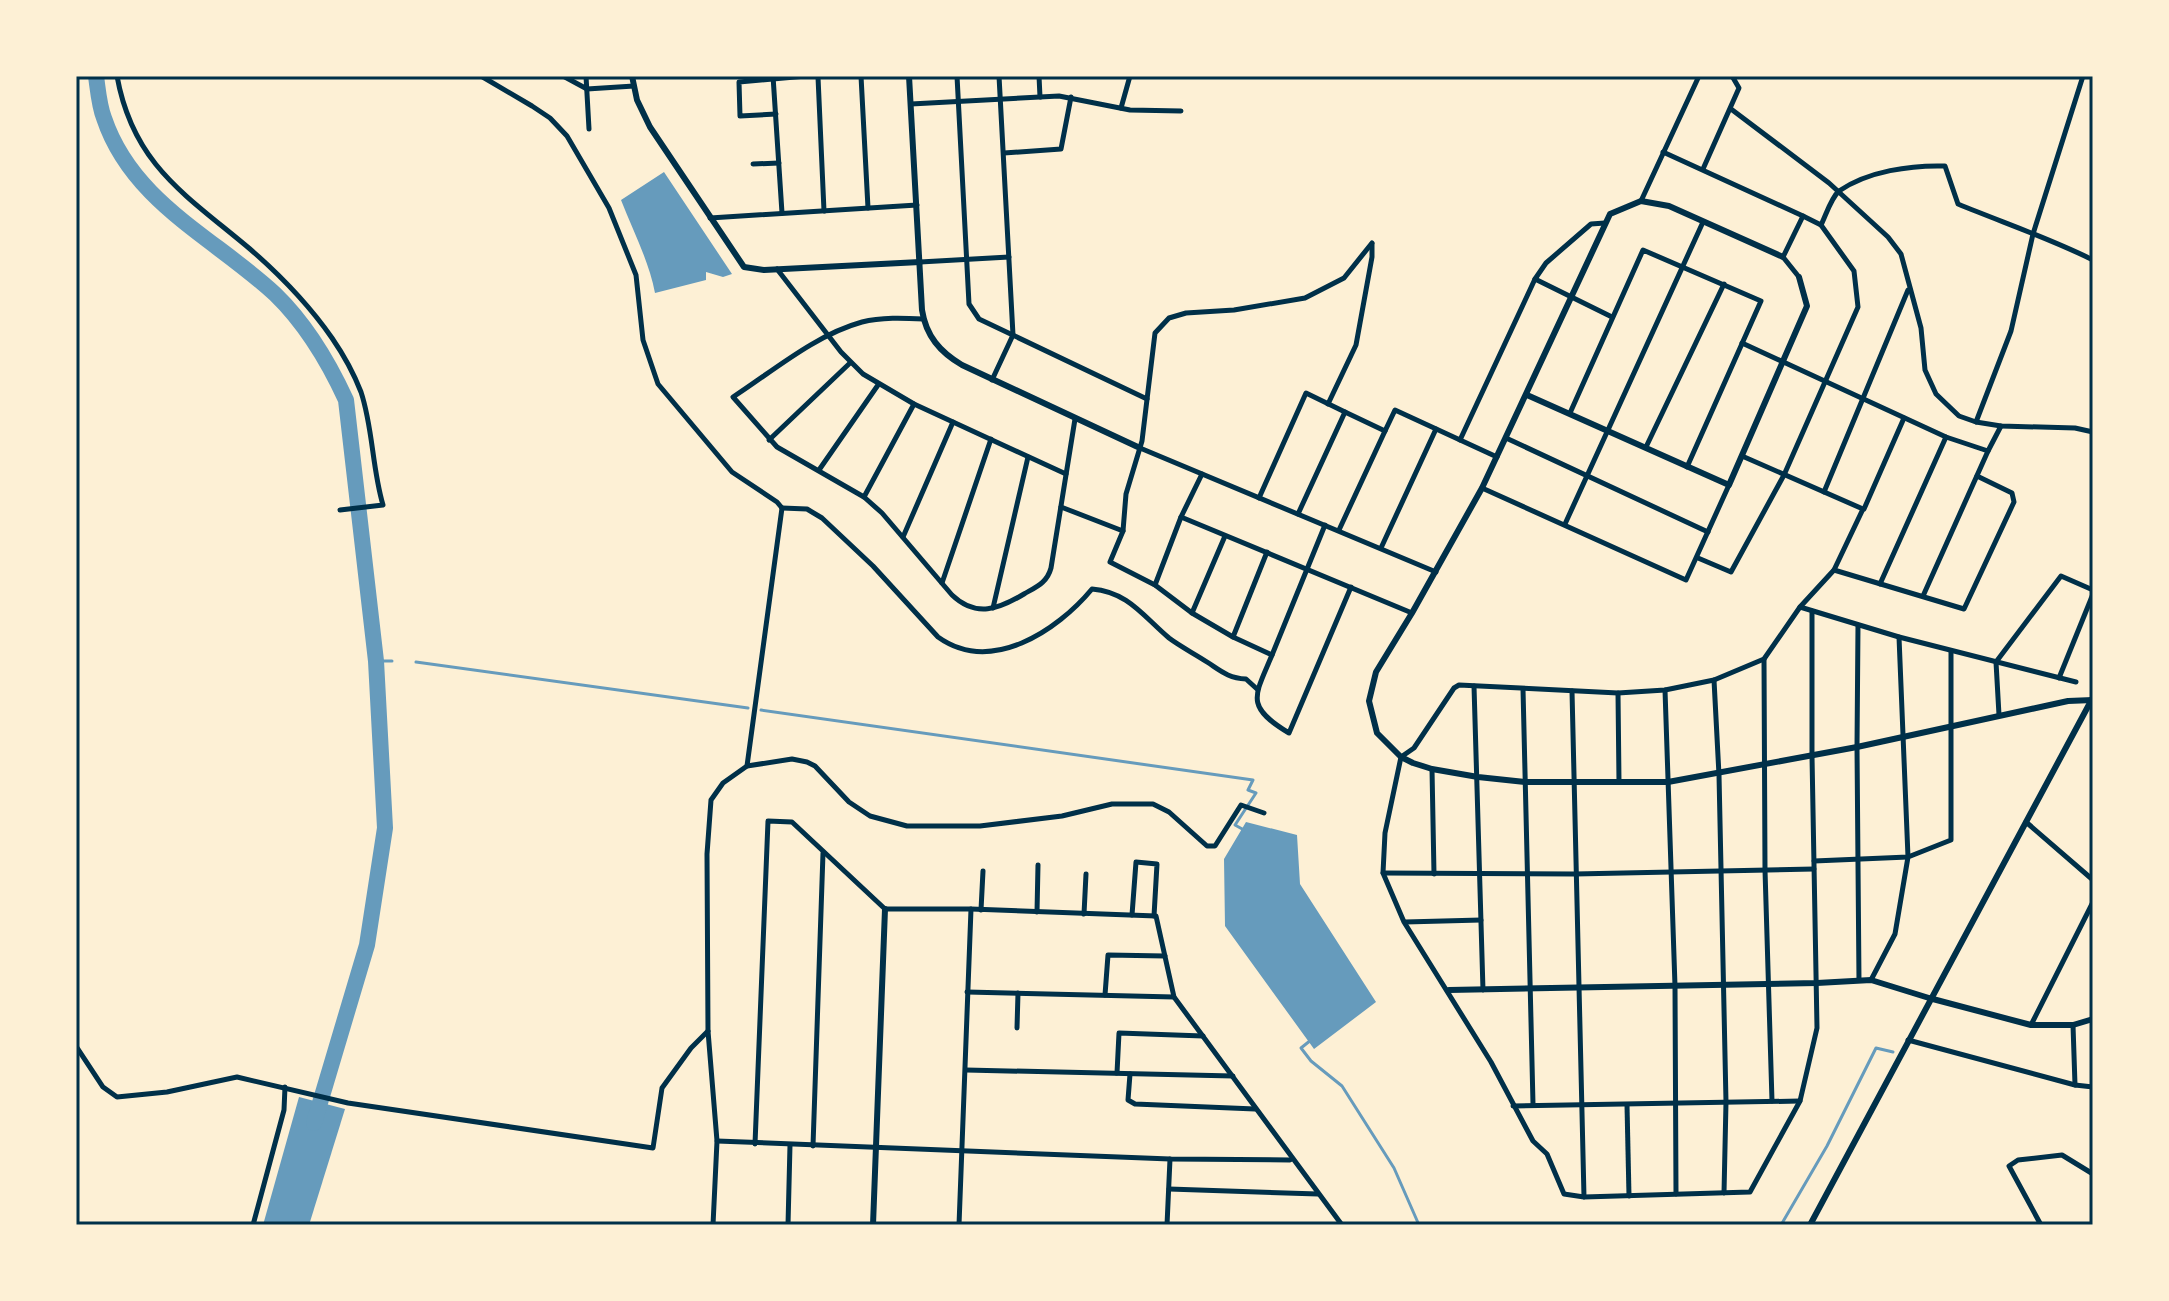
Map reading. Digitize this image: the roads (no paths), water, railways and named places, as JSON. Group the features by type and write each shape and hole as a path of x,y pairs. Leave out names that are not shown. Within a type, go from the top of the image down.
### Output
{"street":[{"path":"117,76 131,127 153,161 183,194 299,296 333,340 360,391 380,505 340,510"},
{"path":"481,76 550,118 567,136 609,208 636,275 643,340 658,384 732,472 782,508 747,766"},
{"path":"563,76 587,89 634,86"},
{"path":"586,76 589,129"},
{"path":"632,76 645,119 744,267 755,270 1009,257"},
{"path":"776,114 740,116 739,82 826,76"},
{"path":"861,76 868,208"},
{"path":"909,76 924,319 940,350 962,365 1075,419 1436,572"},
{"path":"957,76 966,260 972,312 979,319 1147,399"},
{"path":"992,380 1013,335 999,76"},
{"path":"1039,76 1040,97"},
{"path":"1121,108 1130,76"},
{"path":"1641,201 1699,76"},
{"path":"1703,169 1739,88 1732,76"},
{"path":"1976,422 2011,331 2033,234 2083,76"},
{"path":"818,77 824,211"},
{"path":"774,78 782,213"},
{"path":"911,104 1071,97 1121,108 1181,111"},
{"path":"1004,153 1061,149 1071,97"},
{"path":"1731,109 1829,183 1888,237 1901,254 1921,328 1925,370 1936,394 1959,416 2001,426 2075,428 2093,432"},
{"path":"1663,152 1821,225 1854,271 1858,307 1784,475 1731,572 1698,558"},
{"path":"753,164 779,163"},
{"path":"1821,225 1837,193 1875,175 1945,166 1958,204 2045,236 2093,260"},
{"path":"1482,488 1686,580 1807,306 1799,277 1783,257 1669,206 1641,201 1610,214 1605,223 1573,298 1482,488 1376,672 1369,701 1377,733 1401,757 1432,769 1478,777 1525,782 1668,782 1765,766 1999,715 2092,699"},
{"path":"709,218 917,205"},
{"path":"1783,257 1803,216"},
{"path":"1565,524 1703,222"},
{"path":"1460,440 1535,279 1546,263 1591,224 1605,223"},
{"path":"1272,655 1233,637 1192,613 1155,585 1110,562 1123,531 1126,494 1140,448 1155,333 1169,318 1186,313 1234,310 1305,298 1344,278 1372,243 1356,345 1328,404"},
{"path":"1570,413 1643,250 1761,301 1687,467"},
{"path":"777,269 850,363 878,385 1066,474"},
{"path":"1535,279 1612,317"},
{"path":"1646,447 1724,284"},
{"path":"1824,492 1908,289"},
{"path":"924,319 863,322 828,335 733,397 769,440 785,453 864,497 963,605 978,610 993,609 1047,580 1075,419"},
{"path":"1742,343 1946,437 1988,451"},
{"path":"769,440 850,363"},
{"path":"819,470 878,385"},
{"path":"1259,498 1306,393 1385,431"},
{"path":"1527,395 1729,485"},
{"path":"864,497 914,404"},
{"path":"1339,530 1395,410 1497,457"},
{"path":"1298,514 1345,412"},
{"path":"1812,611 1817,1028 1800,1101 1750,1192 1584,1197 1564,1194 1547,1154 1533,1141 1449,990 1404,922 1383,873 1385,833 1401,757 1414,748 1459,685 1618,693 1665,690 1714,680 1764,659 1800,607 1834,570 1904,418"},
{"path":"903,537 953,422"},
{"path":"1923,596 2001,426"},
{"path":"1381,548 1436,429"},
{"path":"1880,584 1946,437"},
{"path":"1506,438 1708,532"},
{"path":"942,583 991,439"},
{"path":"1742,456 1863,509"},
{"path":"993,609 1028,457"},
{"path":"1155,585 1181,517 1202,474"},
{"path":"1834,570 1964,609 2014,502 2012,493 1977,476"},
{"path":"1061,507 1123,531"},
{"path":"782,508 807,509 822,518 949,646 974,651 1024,643 1060,622 1092,589 1106,590 1125,599 1172,641 1222,674 1246,679 1257,689"},
{"path":"1181,517 1412,613"},
{"path":"1325,525 1255,696 1257,705 1277,726 1289,733 1351,587"},
{"path":"1192,613 1225,536"},
{"path":"1233,637 1267,552"},
{"path":"1999,715 1996,662 2061,576 2093,592 2059,678"},
{"path":"1800,607 1899,637 2076,682"},
{"path":"1858,625 1859,980"},
{"path":"1871,980 1895,934 1908,857 1899,637"},
{"path":"1814,861 1908,857 1951,840 1951,651"},
{"path":"1764,659 1765,870 1772,1101"},
{"path":"1714,680 1726,1102 1724,1193"},
{"path":"1474,686 1483,990"},
{"path":"1523,689 1533,1104"},
{"path":"1665,690 1675,986 1676,1194"},
{"path":"1572,691 1584,1197"},
{"path":"1618,693 1619,782"},
{"path":"1810,1225 2092,699"},
{"path":"713,1225 717,1141 708,1031 707,854 711,800 723,783 747,766 792,759 807,762 815,766 849,802 870,816 907,826 980,826 1062,816 1130,802 1153,804 1169,812 1207,846 1215,846 1241,805 1264,813"},
{"path":"1432,769 1434,874"},
{"path":"755,1144 768,821 792,822 885,909 1154,916"},
{"path":"2025,821 2093,880"},
{"path":"813,1146 823,852"},
{"path":"1132,915 1136,862 1157,864 1154,916 1174,997 1291,1160 1342,1225"},
{"path":"1037,912 1038,865"},
{"path":"1383,873 1575,874 1814,869"},
{"path":"981,910 983,871"},
{"path":"1084,914 1086,874"},
{"path":"2031,1025 2093,902"},
{"path":"873,1225 885,909"},
{"path":"959,1225 971,909"},
{"path":"1404,922 1481,920"},
{"path":"1105,995 1108,955 1165,956"},
{"path":"1449,990 1871,980 2031,1025 2073,1025 2093,1019"},
{"path":"967,992 1174,997"},
{"path":"1017,1028 1018,993"},
{"path":"2073,1025 2075,1085"},
{"path":"76,1046 103,1087 117,1097 167,1092 237,1077 348,1103 653,1148 662,1088 691,1048 708,1031"},
{"path":"1117,1073 1119,1033 1203,1036"},
{"path":"1907,1040 2075,1085 2093,1087"},
{"path":"966,1070 1233,1076"},
{"path":"1130,1074 1128,1100 1135,1104 1256,1109"},
{"path":"253,1225 284,1110 285,1087"},
{"path":"1513,1106 1800,1101"},
{"path":"1627,1105 1629,1196"},
{"path":"717,1141 1170,1159 1291,1160"},
{"path":"788,1225 790,1145"},
{"path":"2041,1225 2009,1166 2018,1160 2062,1155 2093,1174"},
{"path":"1167,1225 1170,1159"},
{"path":"1169,1189 1318,1194"}],"water":[{"path":"664,172 732,274 723,277 706,272 706,280 655,293 645,258 621,200"},
{"path":"1246,822 1297,835 1300,884 1376,1002 1314,1049 1225,926 1224,859"},
{"path":"299,1097 345,1109 309,1225 263,1225"}],"waterway":[{"path":"96,76 104,118 117,147 134,173 178,216 286,305 315,344 346,400 376,661 385,828 367,945 314,1123"},
{"path":"376,661 392,661"},
{"path":"416,662 748,708"},
{"path":"761,710 1253,780 1248,790 1256,793 1235,825 1244,830"},
{"path":"1311,1040 1301,1048 1311,1061 1342,1086 1394,1168 1419,1225"},
{"path":"1781,1225 1827,1146 1876,1048 1893,1052"}]}
